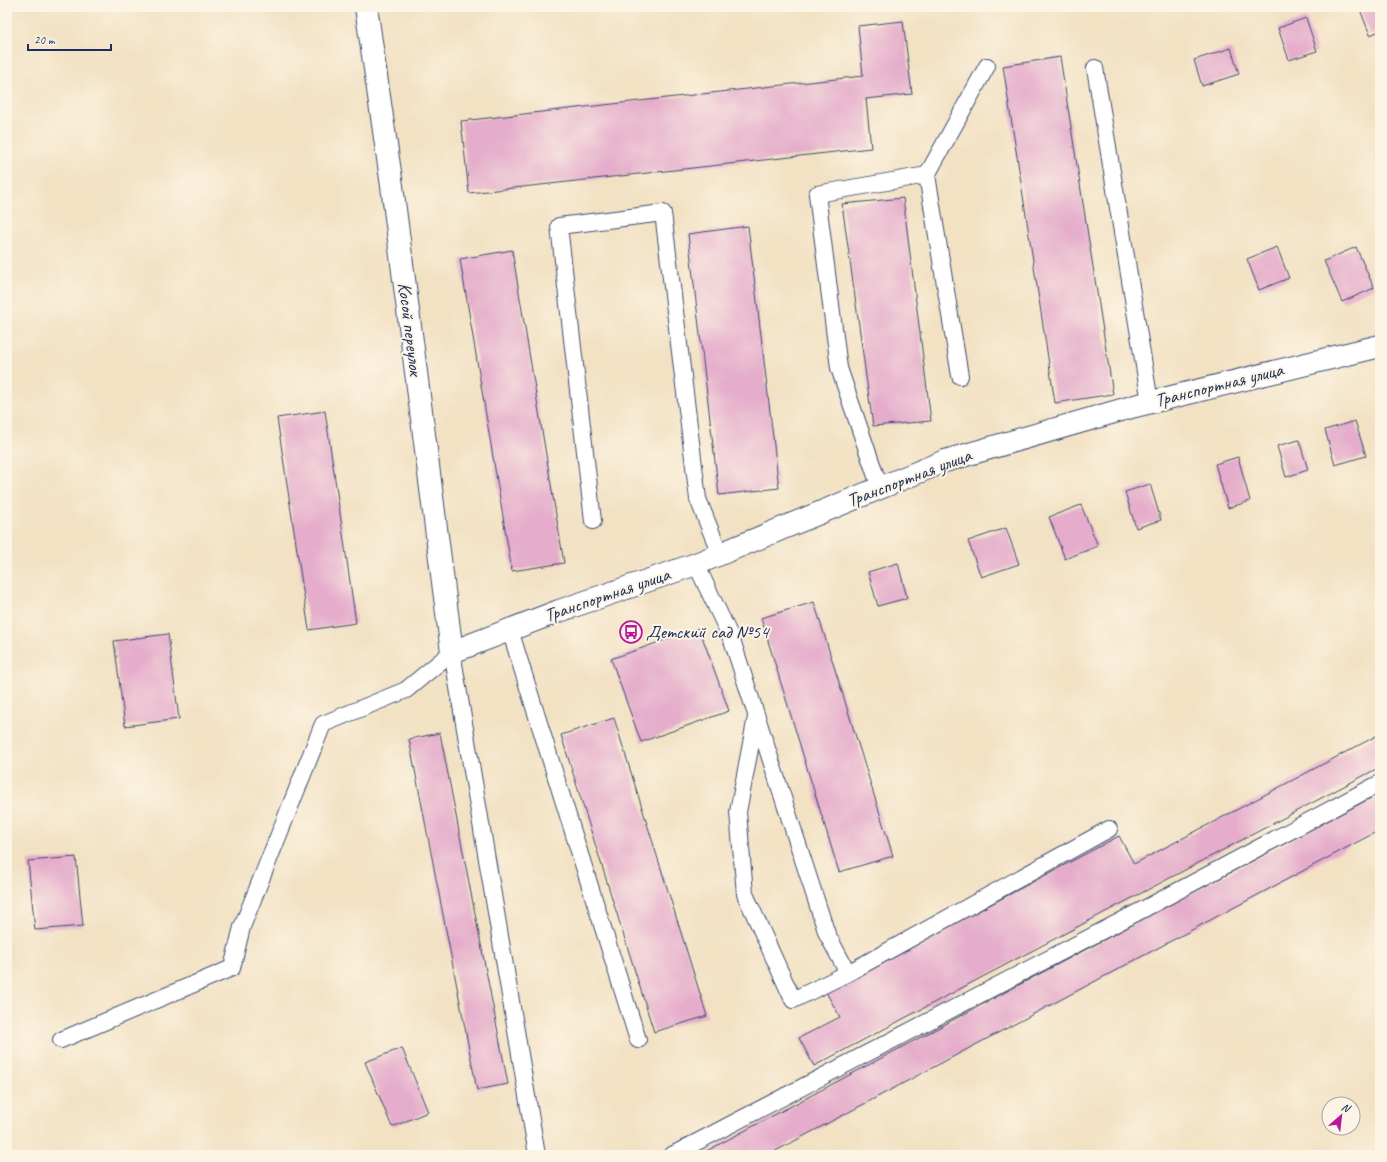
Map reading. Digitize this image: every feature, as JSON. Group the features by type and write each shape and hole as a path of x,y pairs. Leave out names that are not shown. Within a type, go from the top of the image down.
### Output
{"street":[{"name":"Косой переулок","path":"366,7 392,186 452,652"},
{"name":"Транспортная улица","path":"452,652 559,611 696,564 945,461 1150,402 1380,346"}],"lane":[{"path":"960,376 927,175 986,66"},
{"path":"1095,68 1150,402"},
{"path":"880,488 839,368 817,194 927,175"},
{"path":"593,520 560,226 663,214 698,498 720,554"},
{"path":"696,564 732,640 827,934 848,972"},
{"path":"510,630 638,1040"},
{"path":"61,1040 232,968 242,927 323,724 406,690 452,652 537,1155"},
{"path":"756,715 738,812 745,894 793,1000 848,972 1109,829"},
{"path":"672,1155 1142,910 1380,783"}],"building":[{"path":"1359,7 1380,7 1380,31 1370,35"},
{"path":"1306,18 1317,51 1289,60 1278,28"},
{"path":"903,21 912,94 866,99 871,148 469,193 461,121 863,76 858,26"},
{"path":"1231,48 1239,74 1202,86 1194,60"},
{"path":"1060,57 1113,394 1055,403 1003,66"},
{"path":"903,198 931,421 873,426 842,204"},
{"path":"748,226 779,488 719,495 688,234"},
{"path":"1277,247 1289,278 1259,290 1247,259"},
{"path":"1356,247 1374,288 1342,302 1324,261"},
{"path":"512,250 564,563 512,571 460,259"},
{"path":"325,411 356,623 309,630 277,418"},
{"path":"1355,421 1366,456 1335,465 1325,430"},
{"path":"1299,440 1308,470 1286,477 1277,446"},
{"path":"1238,457 1250,501 1228,508 1215,464"},
{"path":"1150,484 1161,520 1136,528 1125,492"},
{"path":"1081,505 1098,546 1065,559 1049,517"},
{"path":"1006,528 1019,564 981,577 968,541"},
{"path":"898,563 907,598 878,606 868,572"},
{"path":"814,602 893,856 839,872 761,618"},
{"path":"699,628 729,711 641,742 611,659"},
{"path":"168,634 179,719 125,726 114,641"},
{"path":"614,718 707,1016 654,1032 561,735"},
{"path":"440,733 508,1084 477,1090 409,739"},
{"path":"1380,734 1380,767 814,1066 799,1038 840,1017 826,992 1119,836 1134,864"},
{"path":"1380,793 1380,830 768,1155 699,1155"},
{"path":"76,857 83,926 35,930 28,861"},
{"path":"402,1048 428,1112 392,1127 365,1062"}],"place":[{"name":"Детский сад №54","path":"631,632"}]}
